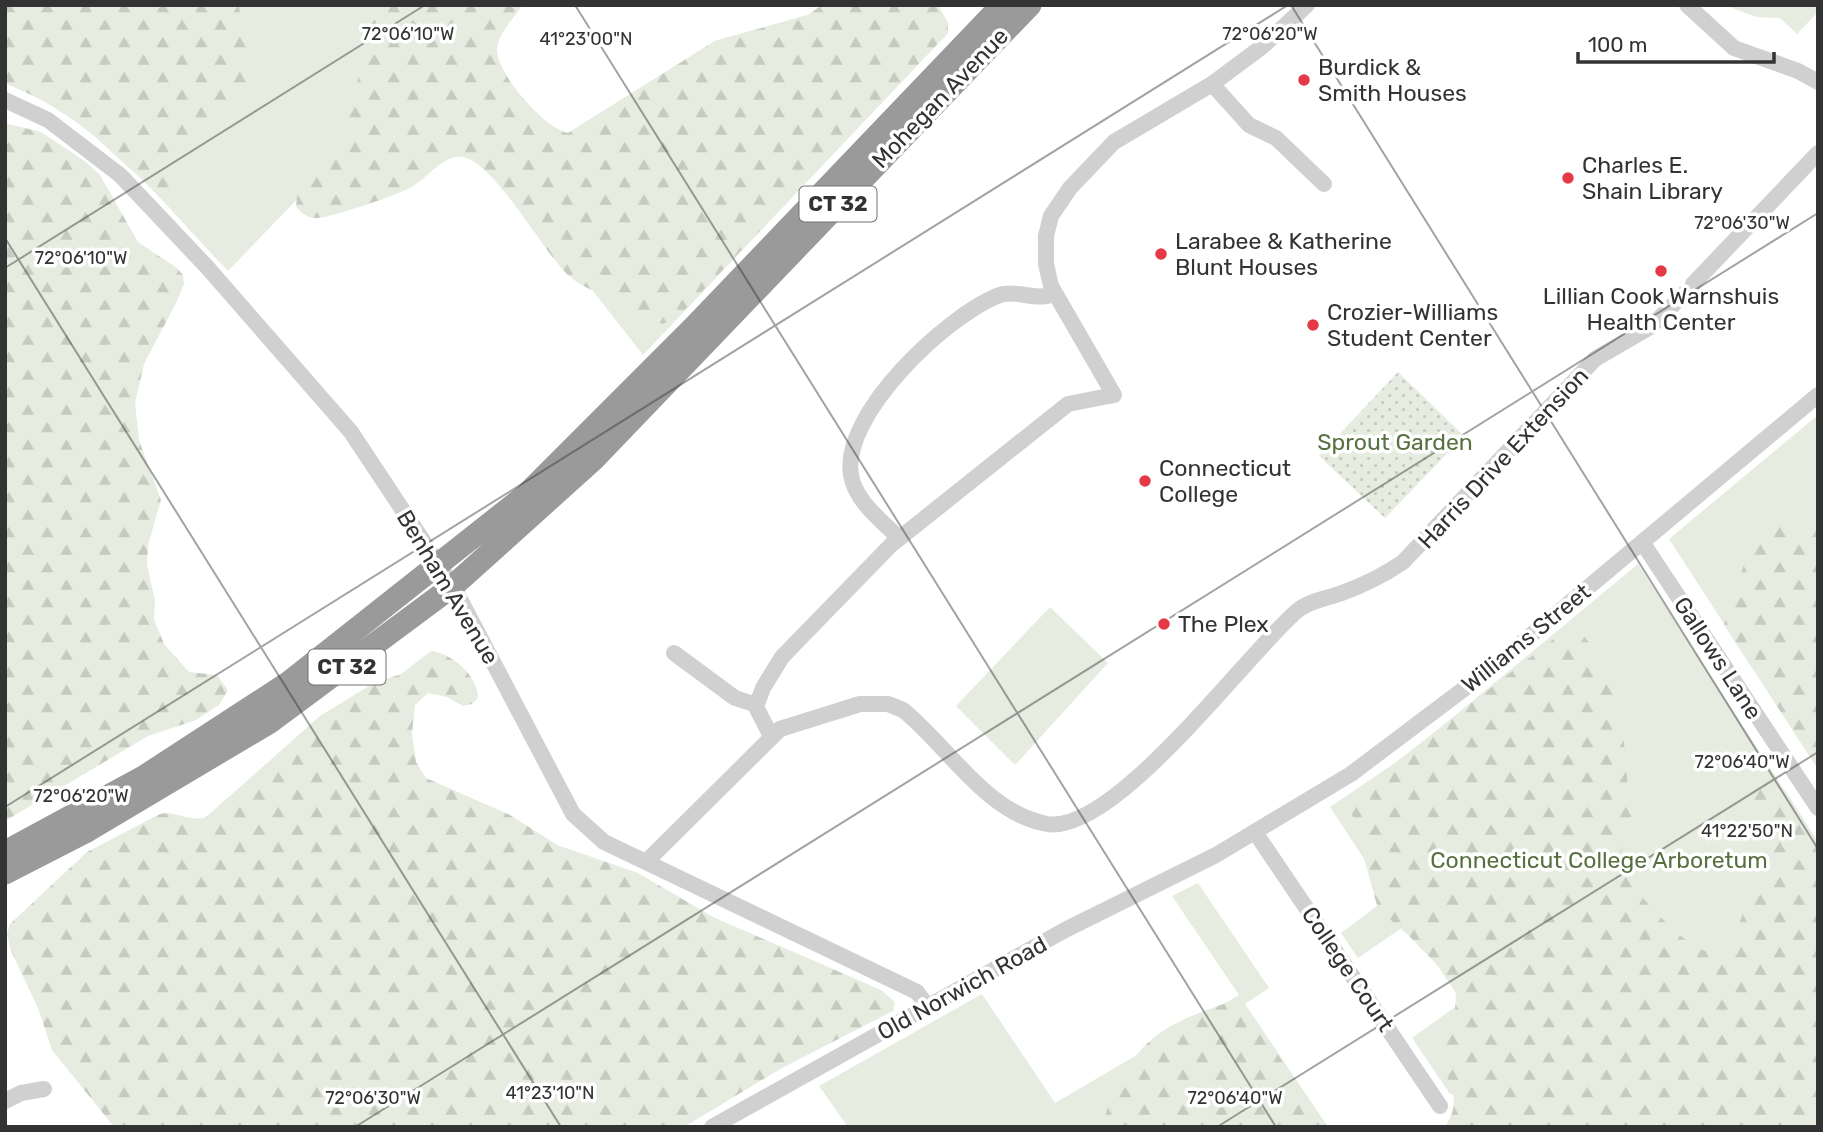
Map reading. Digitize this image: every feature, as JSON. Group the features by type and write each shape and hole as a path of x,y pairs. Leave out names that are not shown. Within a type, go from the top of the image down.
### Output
{"highway":[{"name":"Mohegan Avenue","path":"638,397 1002,5"},
{"name":"Mohegan Avenue","path":"638,397 1030,5"},
{"name":"CT 32","path":"5,852 145,776 288,683 526,495 638,397"},
{"name":"CT 32","path":"5,873 85,832 270,722 453,586 593,460 638,397"}],"street":[{"path":"771,736 758,714 757,705 771,674 799,638 899,538 1068,404 1114,395 1054,295 1048,275 1046,236 1051,216 1060,200 1114,142 1212,84 1263,46 1307,5"},
{"path":"1687,5 1734,48 1798,71 1818,82"},
{"path":"1212,84 1249,124 1276,138 1324,184"},
{"name":"Benham Avenue","path":"5,100 48,120 120,175 207,267 351,432 453,586 573,814 604,842 917,992 928,1007"},
{"path":"1693,284 1818,153"},
{"path":"899,538 862,499 851,476 858,435 874,404 959,317 1007,292 1041,298 1054,295"},
{"name":"Harris Drive Extension","path":"647,861 771,736 785,727 839,708 870,703 891,705 915,720 996,799 1032,820 1066,823 1098,806 1166,752 1295,613 1322,599 1365,583 1403,562 1595,359 1650,327 1675,303"},
{"name":"Williams Street","path":"1216,855 1351,774 1413,729 1818,396"},
{"name":"Gallows Lane","path":"1642,542 1818,808"},
{"path":"674,653 735,698 757,705"},
{"name":"College Court","path":"1255,832 1440,1106"},
{"name":"Old Norwich Road","path":"712,1127 1065,930 1216,855"},
{"path":"5,1101 21,1093 44,1089"}],"green space":[{"path":"5,5 522,5 501,36 497,48 498,58 512,85 535,111 547,122 568,133 715,41 808,15 822,5 938,5 948,23 948,33 643,355 429,81 307,189 228,271 152,190 99,140 39,99 5,83"},
{"path":"5,5 239,5 248,66 246,86 233,112 194,141 177,159 169,190 159,195 81,124 42,100 5,83"},
{"path":"361,5 522,5 501,36 497,48 498,58 512,85 535,111 547,122 568,133 715,41 808,15 822,5 938,5 948,23 948,33 677,318 662,324 571,278 502,189 475,162 463,157 449,159 413,186 367,205 318,218 300,211 296,206 298,188 324,161 344,131 361,68"},
{"path":"1724,5 1818,5 1818,12 1797,34 1780,18 1757,17"},
{"path":"5,123 41,132 86,162 100,175 138,242 183,275 184,284 177,301 144,364 135,403 139,440 161,500 148,545 147,565 155,601 154,619 164,644 189,672 217,675 228,690 219,705 196,720 148,736 5,821"},
{"name":"Sprout Garden","path":"1398,372 1464,436 1385,518 1319,456"},
{"path":"1818,415 1818,769 1669,539"},
{"path":"1769,522 1818,527 1818,769 1724,625 1754,534 1760,526"},
{"name":"Connecticut College Arboretum","path":"1638,564 1818,842 1818,1127 1450,1094 1412,1038 1462,1002 1409,923 1358,958 1341,933 1389,897 1330,807 1411,752"},
{"path":"1050,607 1108,663 1015,765 956,706"},
{"name":"Connecticut College Arboretum","path":"1569,627 1581,634 1595,652 1610,682 1619,713 1631,815 1622,849 1622,866 1635,888 1672,928 1697,947 1712,951 1726,945 1738,928 1756,848 1746,794 1748,778 1766,782 1786,792 1818,842 1818,1127 1445,1127 1451,1117 1454,1099 1436,1054 1455,1011 1456,993 1442,970 1378,909 1349,803 1354,795"},
{"path":"431,651 447,656 462,667 473,681 478,698 472,704 463,706 447,697 428,693 415,705 412,733 416,762 426,778 510,815 557,845 638,873 713,917 881,990 895,1002 893,1011 782,1068 684,1127 114,1127 52,1050 38,1008 11,951 7,934 10,924 87,852 160,814 206,817 320,716 372,684 401,674"},
{"path":"1198,883 1269,988 1245,1004 1328,1127 848,1127 819,1086 982,994 1055,1103 1239,995 1172,896"},
{"path":"1232,1001 1255,1022 1329,1127 1104,1127 1107,1108 1114,1092 1130,1064 1153,1038 1181,1021"}],"tunnel":[{"path":"1675,303 1693,284"}],"place":[{"name":"Burdick & Smith Houses","path":"1304,80"},
{"name":"Charles E. Shain Library","path":"1568,178"},
{"name":"Larabee & Katherine Blunt Houses","path":"1161,254"},
{"name":"Lillian Cook Warnshuis Health Center","path":"1661,271"},
{"name":"Crozier-Williams Student Center","path":"1313,325"},
{"name":"Connecticut College","path":"1145,481"},
{"name":"The Plex","path":"1164,624"}]}
